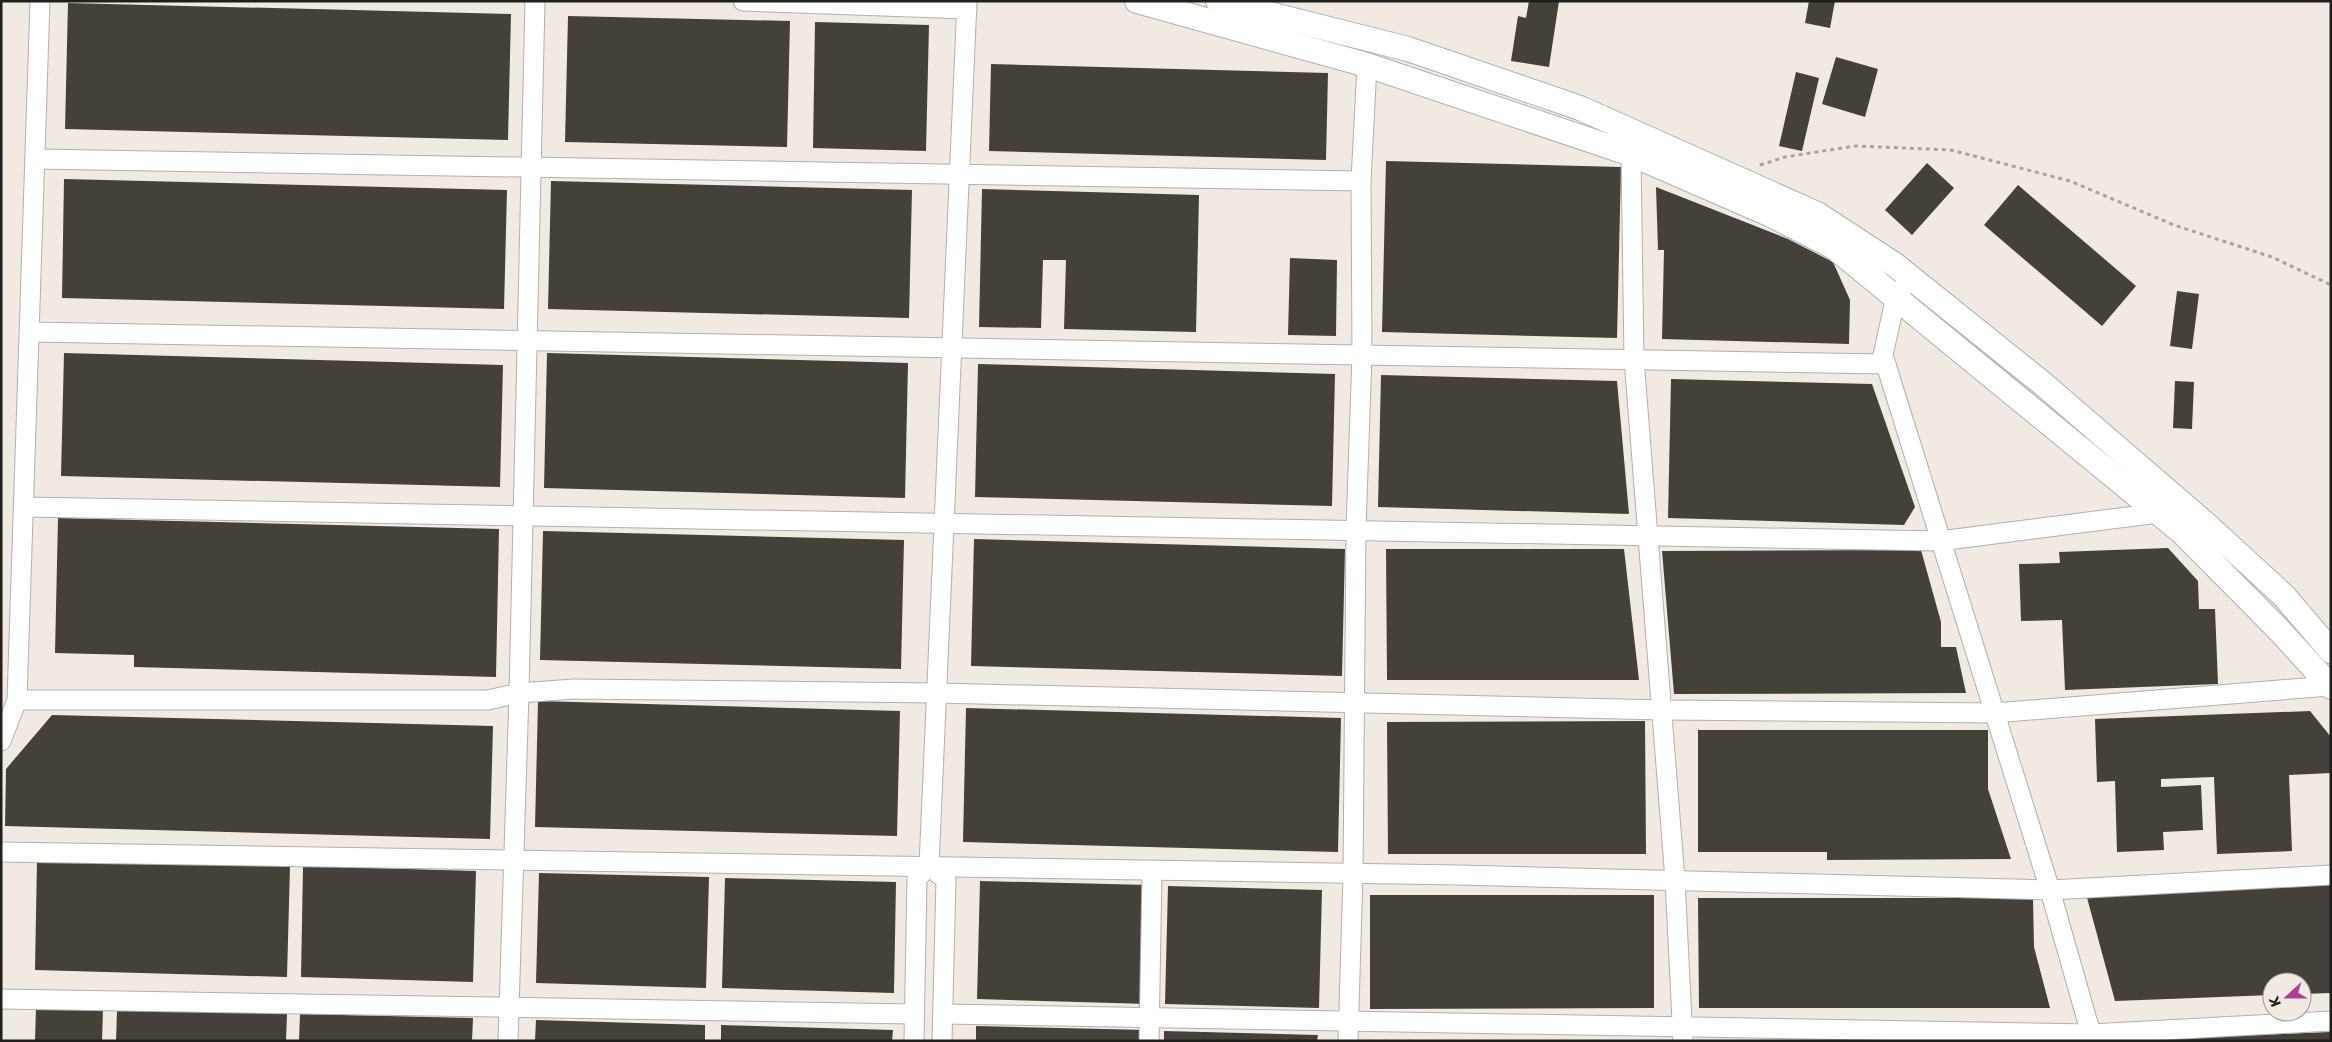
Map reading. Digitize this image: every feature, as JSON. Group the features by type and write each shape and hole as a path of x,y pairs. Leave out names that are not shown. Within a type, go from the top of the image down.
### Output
{"main road":[{"path":"1137,1 1367,65 1631,154 1769,214 1834,247 1896,296 2197,547 2330,686"},
{"path":"1218,1 1408,49 1571,104 1817,214 1910,277 2042,383 2208,526 2284,596 2331,651"}],"street":[{"path":"1,741 17,700 40,1"},
{"path":"508,1041 519,694 535,1"},
{"path":"743,1 967,5 929,866 917,878 914,1041"},
{"path":"1348,1041 1353,875 1356,529 1362,355 1361,182 1367,65"},
{"path":"1631,154 1634,359 1663,710 1675,880 1683,1034"},
{"path":"35,159 1361,182"},
{"path":"1910,277 1896,296 1883,355 2050,890 2092,1037"},
{"path":"30,332 1886,364"},
{"path":"24,507 1647,534 1940,541 2158,513"},
{"path":"17,700 479,700 574,689 937,692 1663,710 1994,713 2330,686"},
{"path":"1,852 929,866 1675,880 2050,890 2331,875"},
{"path":"929,866 946,880 942,1041"},
{"path":"1149,1041 1152,871"},
{"path":"1,998 914,1014"},
{"path":"943,1014 1349,1021 1683,1034 2092,1037 2331,1021"}],"path":[{"path":"1730,175 1785,157 1855,146 1951,150 2070,182 2174,225 2272,257 2331,285"}],"building":[{"path":"1529,1 1559,1 1549,67 1511,61 1518,16 1526,18"},
{"path":"1809,1 1835,1 1830,28 1805,23"},
{"path":"68,3 511,14 508,140 65,129"},
{"path":"568,16 790,21 787,147 565,142"},
{"path":"815,22 929,25 926,151 813,148"},
{"path":"1836,57 1878,69 1865,117 1822,104"},
{"path":"991,64 1328,73 1326,160 989,151"},
{"path":"1796,72 1819,78 1802,151 1779,146"},
{"path":"1386,161 1621,167 1617,338 1382,332"},
{"path":"1927,163 1954,188 1912,235 1885,210"},
{"path":"64,179 507,190 504,309 62,298"},
{"path":"551,181 912,190 909,318 548,309"},
{"path":"2018,185 2136,286 2102,326 1984,225"},
{"path":"1656,187 1788,239 1833,262 1850,300 1849,344 1662,339 1664,250 1658,250"},
{"path":"982,189 1199,195 1196,332 1064,329 1066,260 1043,260 1041,328 979,327"},
{"path":"1290,258 1337,260 1336,336 1288,335"},
{"path":"2177,291 2199,294 2192,349 2170,346"},
{"path":"64,353 503,365 500,487 61,476"},
{"path":"547,353 908,363 905,498 544,488"},
{"path":"978,364 1335,374 1332,506 975,497"},
{"path":"1381,375 1617,381 1629,514 1378,507"},
{"path":"1671,379 1872,384 1915,507 1904,525 1668,518"},
{"path":"2175,381 2194,382 2192,429 2173,428"},
{"path":"58,518 499,529 496,677 134,667 134,655 55,653"},
{"path":"543,531 904,540 901,669 540,660"},
{"path":"974,539 1345,549 1342,676 971,666"},
{"path":"2168,548 2198,581 2199,609 2215,609 2218,684 2065,690 2062,620 2021,621 2019,564 2060,563 2059,552"},
{"path":"1386,549 1624,549 1639,680 1387,680"},
{"path":"1921,550 1941,622 1941,647 1956,647 1966,693 1674,694 1662,551"},
{"path":"538,701 900,711 897,836 535,827"},
{"path":"966,708 1341,718 1338,852 963,842"},
{"path":"2310,711 2331,737 2331,773 2289,775 2292,851 2217,854 2214,777 2161,779 2161,787 2201,785 2203,830 2163,832 2164,850 2117,852 2115,781 2097,782 2095,719"},
{"path":"52,715 493,726 490,839 5,826 6,769"},
{"path":"1645,721 1646,854 1388,854 1387,722"},
{"path":"1698,730 1988,730 1988,789 2011,859 1827,860 1827,852 1698,852"},
{"path":"37,860 290,866 287,977 35,970"},
{"path":"303,866 476,871 473,982 301,977"},
{"path":"539,873 709,877 706,988 536,983"},
{"path":"725,878 896,882 894,993 722,988"},
{"path":"980,881 1150,885 1148,1004 977,999"},
{"path":"2331,885 2331,993 2312,994 2312,972 2262,972 2262,995 2115,1001 2086,894"},
{"path":"1168,886 1322,890 1319,1008 1165,1004"},
{"path":"1370,895 1654,895 1654,1008 1370,1009"},
{"path":"1698,898 2033,898 2034,947 2050,1008 1699,1008"},
{"path":"36,1007 103,1009 102,1041 35,1041"},
{"path":"117,1009 287,1014 286,1041 116,1041"},
{"path":"300,1014 473,1018 472,1041 299,1041"},
{"path":"536,1020 705,1025 705,1041 535,1041"},
{"path":"721,1025 893,1030 892,1041 721,1041"},
{"path":"976,1026 1147,1030 1147,1041 976,1041"},
{"path":"1164,1031 1318,1035 1317,1041 1164,1041"},
{"path":"2331,1032 2331,1041 2160,1041 2160,1039"}]}
